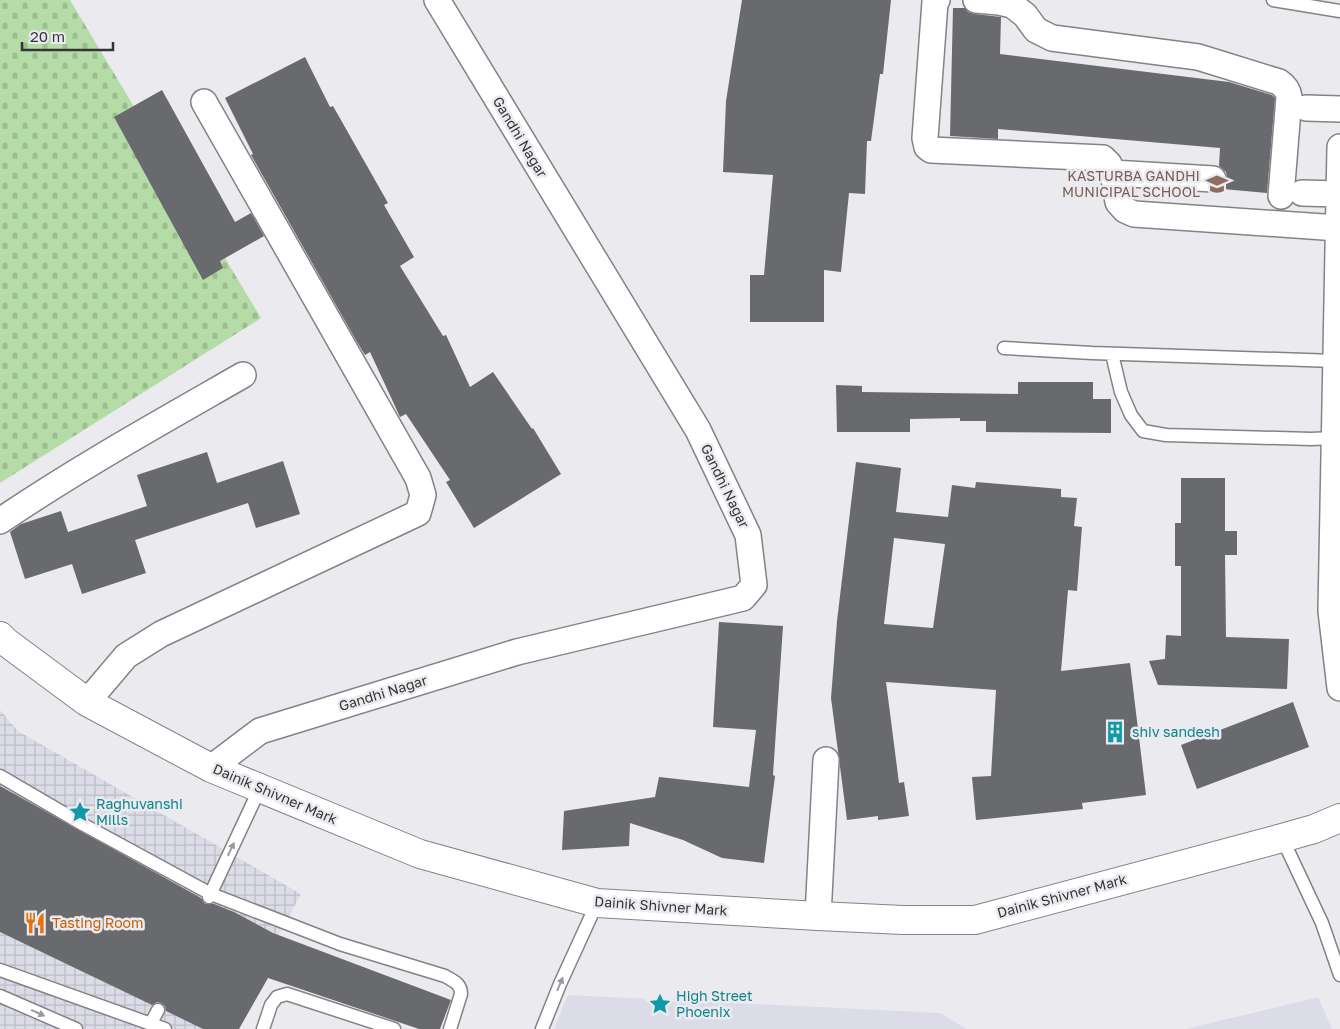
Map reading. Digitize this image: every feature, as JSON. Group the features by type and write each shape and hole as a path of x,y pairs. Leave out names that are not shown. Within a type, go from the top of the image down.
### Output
{"main road":[{"name":"Dainik Shivner Mark","path":"0,636 87,702 211,768 420,854 597,903 903,920 975,920 1282,838 1314,829 1340,818"}],"street":[{"name":"Gandhi Nagar","path":"211,768 260,731 517,652 743,598 754,585 748,535 698,430 437,0"},
{"path":"937,0 935,2 925,138 927,147 931,150 938,152 1103,158 1114,173 1118,202 1125,210 1134,214 1338,228"},
{"path":"976,0 1012,5 1025,15 1036,30 1052,38 1198,56 1279,82 1284,85 1289,97 1291,195 1339,194"},
{"path":"87,702 126,656 161,634 418,513 423,495 418,478 204,102"},
{"path":"1306,108 1340,109"},
{"path":"1340,147 1338,331 1335,361 1334,438 1336,544 1331,611 1340,683"},
{"path":"1114,173 1213,179"},
{"path":"0,521 35,497 101,457 243,375"},
{"path":"818,916 826,760"}],"lane":[{"path":"1274,0 1340,11"},
{"path":"1004,348 1112,354 1335,361"},
{"path":"1112,354 1121,392 1131,415 1143,431 1166,435 1334,438"},
{"path":"0,776 210,895 340,944 445,976 458,984 461,994 450,1029"},
{"path":"210,895 260,788"},
{"path":"1282,838 1322,924 1340,973"},
{"path":"542,1029 560,984 597,903"},
{"path":"0,970 165,1029"},
{"path":"263,1029 271,1005 276,997 287,994 394,1029"},
{"path":"0,996 76,1029"},
{"path":"151,1023 158,1010"}],"shaded area":[{"name":"Raghuvanshi Mills","path":"0,710 18,731 301,894 227,1029 0,1029"},
{"name":"High Street Phoenix","path":"568,995 941,1013 966,1029 554,1029"},
{"path":"1318,997 1332,1029 1186,1029"}],"green space":[{"path":"0,0 70,0 261,318 0,483"}],"building":[{"path":"742,0 891,0 883,74 880,74 871,141 867,141 865,194 849,193 841,272 824,270 824,322 750,322 750,275 764,275 773,175 723,172 726,101"},
{"path":"953,8 965,8 968,12 975,14 1001,17 1000,54 1229,82 1272,95 1275,98 1267,193 1223,189 1227,179 1226,172 1219,166 1220,148 998,129 998,139 950,136"},
{"path":"305,57 330,107 333,106 388,203 384,205 414,257 400,266 443,336 446,335 470,387 493,372 533,428 561,474 474,528 446,482 450,480 406,414 400,417 370,352 365,355 357,342 251,155 253,154 225,98"},
{"path":"162,90 235,222 251,213 264,236 220,261 223,268 203,280 114,117"},
{"path":"1018,382 1093,382 1093,399 1111,399 1111,433 986,432 986,421 960,421 960,418 910,419 910,432 837,432 836,385 862,386 862,392 1018,394"},
{"path":"207,452 217,483 283,461 300,514 256,528 248,503 135,540 146,573 82,594 72,564 25,579 10,532 21,524 61,511 68,532 147,506 137,475"},
{"path":"856,462 901,468 896,512 948,517 952,485 975,488 976,482 1061,489 1061,497 1077,498 1074,526 1082,527 1077,591 1068,590 1061,671 1130,663 1146,795 1082,803 1083,809 976,820 972,777 991,776 996,690 886,682 899,783 904,782 909,816 878,820 878,816 847,820 831,698 837,621","holes":["894,538 945,544 933,628 884,624"]},
{"path":"1181,478 1225,478 1225,531 1237,531 1237,555 1225,555 1226,637 1289,639 1287,689 1158,685 1149,661 1165,659 1166,635 1181,636 1181,566 1175,566 1175,523 1181,523"},
{"path":"719,622 783,626 773,775 775,776 764,863 722,858 683,840 630,823 629,846 562,850 564,811 655,797 659,777 749,787 756,730 713,727"},
{"path":"1293,702 1309,747 1197,789 1181,745"},
{"path":"0,786 201,898 205,904 214,904 234,912 273,933 451,1000 440,1029 419,1029 268,978 239,1029 203,1029 166,1011 165,1006 161,1003 157,1002 152,1005 0,932"}],"place":[{"name":"KASTURBA GANDHI MUNICIPAL SCHOOL","path":"1217,184"},
{"name":"shiv sandesh","path":"1115,732"},
{"name":"Raghuvanshi Mills","path":"80,812"},
{"name":"Tasting Room","path":"35,923"},
{"name":"High Street Phoenix","path":"660,1004"}]}
